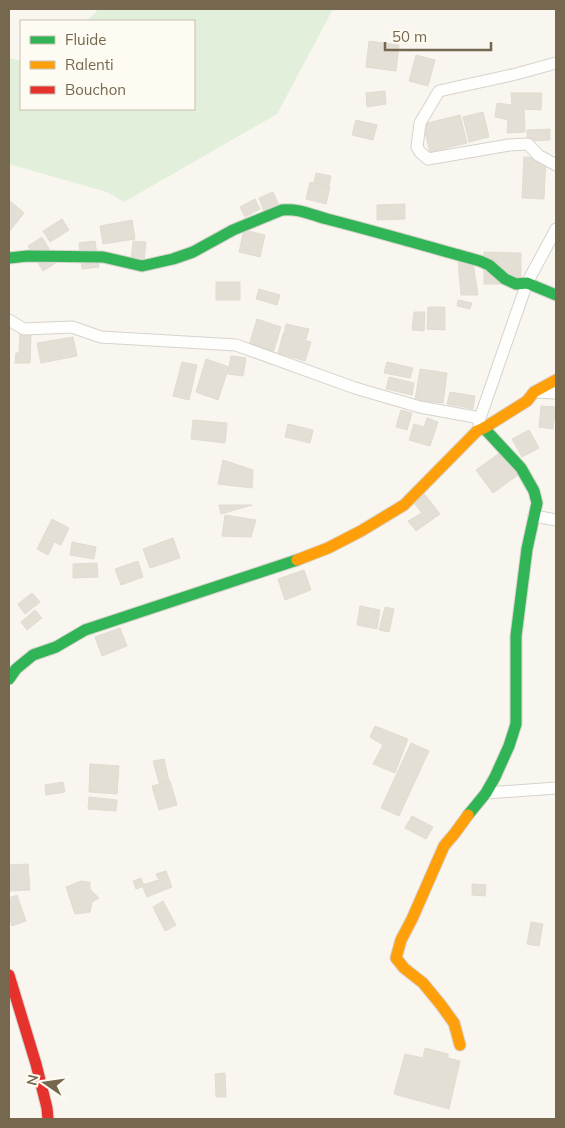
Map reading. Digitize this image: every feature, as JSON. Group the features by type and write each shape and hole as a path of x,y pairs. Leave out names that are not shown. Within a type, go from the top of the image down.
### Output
{"street":[{"path":"556,63 438,91 420,123 417,147 428,159 509,145 528,144 538,155 556,164"},
{"path":"9,258 37,256 102,257 142,266 173,259 192,252 233,230 282,210 290,209 302,210 319,217 480,261 489,265 505,279 516,284 527,283 556,295"},
{"path":"480,425 527,283 556,229"},
{"path":"9,320 24,329 72,328 101,337 236,345 355,388 480,425 520,468 525,476 537,502 527,550 516,636 516,724 509,746 486,793 444,846 401,940 396,958 404,968 423,983 441,1005 454,1023 460,1045"},
{"path":"9,679 16,668 33,656 56,647 85,630 299,559 328,548 361,531 404,505 480,425 527,401 534,392 556,380"},
{"path":"534,392 556,393"},
{"path":"534,516 556,520"},
{"path":"486,793 556,788"},
{"path":"9,975 36,1064 48,1119"}],"green space":[{"path":"98,9 333,9 277,114 124,202 107,192 9,164 9,58 20,61 20,110 195,110 195,20 87,20"}],"building":[{"path":"369,41 399,45 396,71 366,67"},
{"path":"416,55 435,60 428,86 409,81"},
{"path":"385,91 386,104 367,107 366,93"},
{"path":"511,93 542,93 541,110 524,109 525,132 507,133 508,120 495,117 497,103 512,105"},
{"path":"483,112 489,137 469,142 463,117"},
{"path":"460,115 467,143 430,152 423,124"},
{"path":"356,120 377,125 373,140 352,135"},
{"path":"550,129 550,140 527,141 527,130"},
{"path":"524,157 546,158 544,199 522,198"},
{"path":"316,173 331,176 329,186 314,183"},
{"path":"310,182 330,187 326,204 306,199"},
{"path":"273,192 280,208 265,214 259,198"},
{"path":"255,199 260,209 245,217 240,207"},
{"path":"9,200 24,213 9,232"},
{"path":"405,204 405,219 377,220 377,205"},
{"path":"62,219 69,230 50,242 43,231"},
{"path":"132,220 135,239 103,244 100,226"},
{"path":"244,230 265,235 260,257 239,252"},
{"path":"42,237 57,262 43,271 28,246"},
{"path":"95,241 99,267 82,269 79,243"},
{"path":"133,241 146,242 144,262 131,261"},
{"path":"457,249 473,263 478,295 461,295"},
{"path":"484,252 521,253 521,284 484,284"},
{"path":"216,282 240,282 240,300 216,300"},
{"path":"259,289 280,295 277,305 256,299"},
{"path":"458,300 472,303 470,309 457,306"},
{"path":"428,307 445,307 445,330 427,329"},
{"path":"414,312 425,312 424,331 412,330"},
{"path":"257,319 281,327 273,353 249,345"},
{"path":"286,324 309,329 306,339 284,334"},
{"path":"20,334 31,335 30,363 15,363 16,353 19,353"},
{"path":"283,334 311,342 305,361 278,353"},
{"path":"73,337 77,356 41,363 37,343"},
{"path":"231,356 246,358 243,376 228,374"},
{"path":"206,359 229,367 218,400 196,392"},
{"path":"182,362 197,365 189,400 173,396"},
{"path":"387,362 413,368 410,378 384,373"},
{"path":"420,369 447,373 443,403 415,400"},
{"path":"389,377 414,383 412,395 386,389"},
{"path":"450,392 475,396 473,409 447,404"},
{"path":"541,406 556,407 556,419 554,419 553,429 539,427"},
{"path":"401,410 412,413 407,430 396,427"},
{"path":"427,418 438,422 430,446 409,440 414,424 424,427"},
{"path":"193,420 227,423 225,443 191,439"},
{"path":"288,424 313,430 310,443 285,437"},
{"path":"529,430 539,448 522,457 512,439"},
{"path":"501,452 518,475 493,493 476,470"},
{"path":"223,460 253,470 252,488 218,484"},
{"path":"422,491 440,514 416,531 408,521 422,513 411,499"},
{"path":"219,505 252,505 221,514"},
{"path":"225,515 256,520 251,537 222,536"},
{"path":"52,519 69,528 61,545 54,542 48,555 37,549"},
{"path":"173,538 180,558 150,568 143,549"},
{"path":"72,542 96,547 94,559 70,555"},
{"path":"138,561 143,577 121,585 115,569"},
{"path":"97,563 98,577 73,578 73,564"},
{"path":"304,570 311,590 285,600 278,579"},
{"path":"32,593 40,602 25,614 18,604"},
{"path":"360,606 380,610 377,629 357,625"},
{"path":"385,607 394,609 389,632 379,630"},
{"path":"35,610 42,618 27,630 21,622"},
{"path":"120,628 127,646 102,656 95,637"},
{"path":"375,726 408,739 395,773 373,764 383,745 370,737"},
{"path":"411,743 429,751 399,816 381,808"},
{"path":"164,759 169,781 159,783 153,761"},
{"path":"90,764 119,766 117,794 89,792"},
{"path":"170,781 177,805 159,810 152,786"},
{"path":"63,782 65,792 46,795 45,785"},
{"path":"89,797 117,800 116,811 88,809"},
{"path":"412,816 433,827 426,839 405,828"},
{"path":"28,864 30,890 10,891 9,865"},
{"path":"166,871 172,887 147,897 142,885 159,880 156,874"},
{"path":"141,878 144,886 136,889 133,881"},
{"path":"81,881 90,882 90,889 99,898 92,902 90,912 75,914 66,887"},
{"path":"472,884 486,885 485,896 472,895"},
{"path":"17,895 26,921 12,926 9,916 9,898"},
{"path":"163,901 176,925 165,931 153,907"},
{"path":"531,922 543,924 539,946 527,944"},
{"path":"425,1048 448,1054 448,1058 460,1061 449,1109 394,1094 405,1054 423,1058"},
{"path":"225,1073 226,1097 216,1097 215,1074"}],"traffic: fast":[{"path":"9,258 28,256 103,257 142,266 193,252 233,230 282,210 294,210 480,261 489,265 505,279 516,284 527,283 556,295"},
{"path":"468,815 486,793 495,777 509,746 516,724 516,636 527,549 537,503 534,491 521,468 484,428"},
{"path":"9,679 16,669 33,655 56,647 85,630 297,560"}],"traffic: slow":[{"path":"297,560 328,548 404,505 477,431 527,401 534,392 556,380"},
{"path":"460,1045 454,1023 441,1005 423,983 404,968 396,958 401,940 444,846 468,815"}],"traffic: jam":[{"path":"9,975 36,1064 48,1119"}]}
